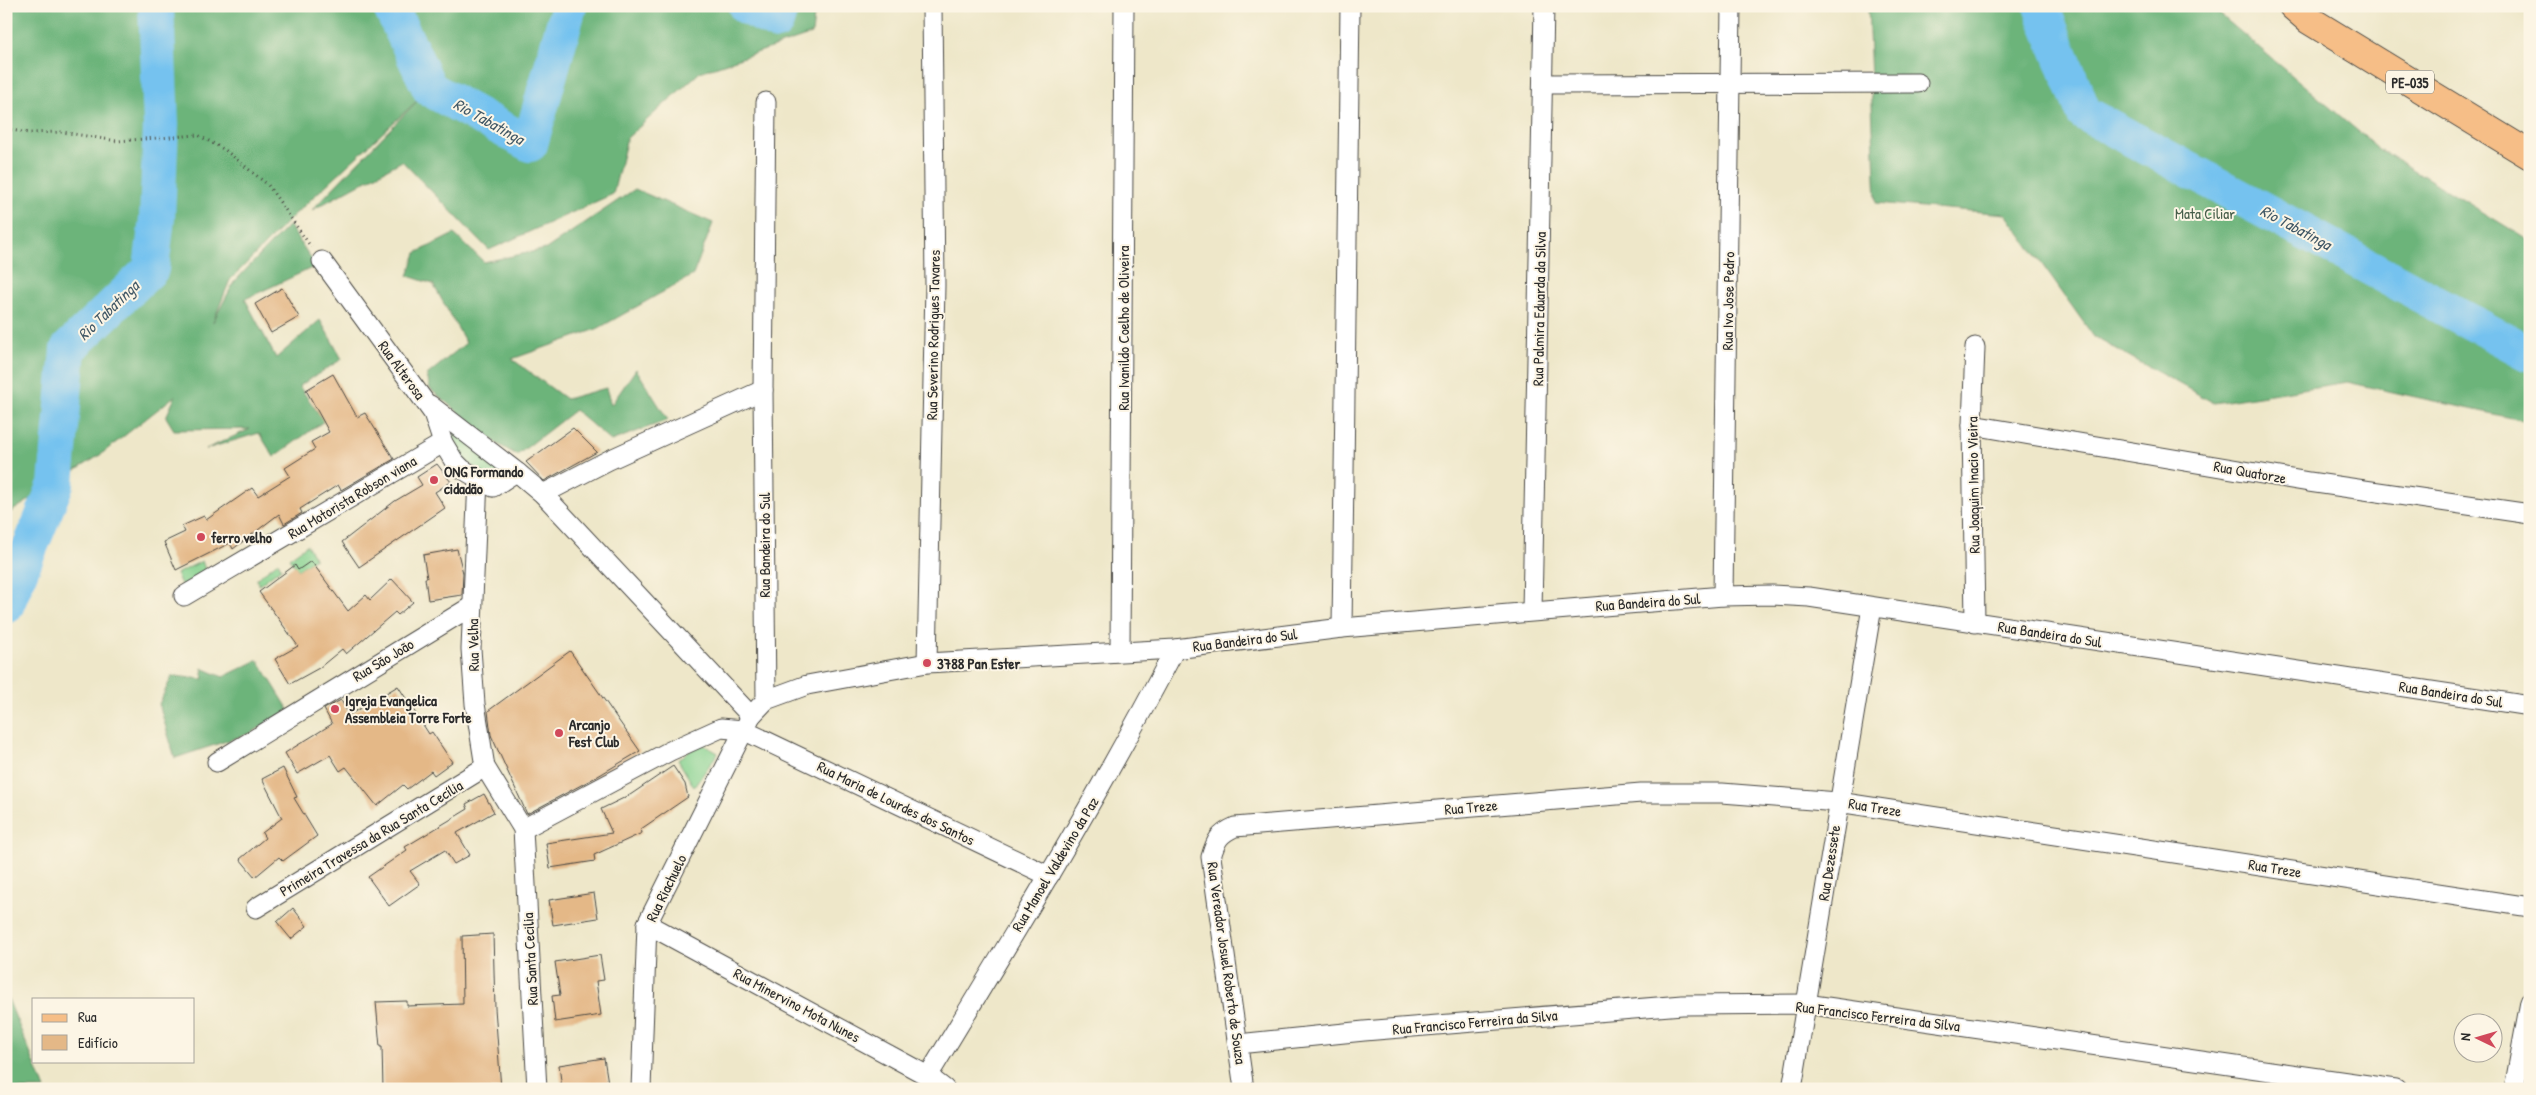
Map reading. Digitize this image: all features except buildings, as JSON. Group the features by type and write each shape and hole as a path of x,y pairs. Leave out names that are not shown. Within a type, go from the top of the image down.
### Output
{"main road":[{"name":"PE-035","path":"2293,6 2309,20 2530,154"}],"street":[{"name":"Rua Severino Rodrigues Tavares","path":"927,663 935,285 932,6"},
{"name":"Rua Ivanildo Coelho de Oliveira","path":"1120,650 1124,6"},
{"path":"1342,628 1350,6"},
{"name":"Rua Palmira Eduarda da Silva","path":"1532,611 1544,84 1544,6"},
{"name":"Rua Ivo Jose Pedro","path":"1723,596 1732,6"},
{"path":"1544,84 1918,83"},
{"name":"Rua Bandeira do Sul","path":"766,102 763,390 766,700"},
{"name":"Rua Alterosa","path":"322,261 433,413 443,443 462,469 478,478"},
{"name":"Rua Joaquim Inacio Vieira","path":"1975,347 1972,425 1975,622"},
{"path":"543,494 609,460 763,390"},
{"path":"424,400 543,494 747,723"},
{"name":"Rua Quatorze","path":"1972,425 2309,482 2530,514"},
{"name":"Rua Motorista Robson viana","path":"184,596 443,443"},
{"path":"478,478 493,487 512,474 518,473"},
{"name":"Rua Velha","path":"478,478 471,649 475,704 485,767 523,829"},
{"name":"Rua Bandeira do Sul","path":"747,723 766,700 807,685 927,663 1120,650 1176,649 1342,628 1723,596 1772,595 1809,598 1975,622 2530,706"},
{"name":"Rua São João","path":"217,762 472,606"},
{"name":"Rua Dezessete","path":"1792,1089 1838,802 1872,607"},
{"name":"Rua Manoel Valdevino da Paz","path":"928,1076 1049,876 1127,742 1176,649"},
{"path":"523,829 670,752 721,728 747,723"},
{"name":"Rua Maria de Lourdes dos Santos","path":"747,723 1049,876"},
{"name":"Rua Riachuelo","path":"642,1089 647,924 747,723"},
{"name":"Primeira Travessa da Rua Santa Cecília","path":"256,908 485,767"},
{"name":"Rua Treze","path":"1218,837 1222,832 1235,827 1641,793 1722,793 1838,802 2530,907"},
{"name":"Rua Santa Cecilia","path":"523,829 537,1089"},
{"name":"Rua Vereador Josuel Roberto de Souza","path":"1218,837 1212,857 1244,1089"},
{"name":"Rua Minervino Mota Nunes","path":"647,924 928,1076 945,1089"},
{"path":"2514,1089 2530,1002"},
{"name":"Rua Francisco Ferreira da Silva","path":"1238,1044 1364,1031 1682,1005 1806,1004 2396,1089"}],"path":[{"path":"6,129 28,133 62,132 117,141 198,135 225,150 268,185 322,261"}],"green space":[{"path":"6,6 815,6 812,34 700,72 627,138 613,194 489,250 402,161 312,210 420,98 293,216 230,280 213,322 234,282 289,225 316,266 245,299 276,358 320,320 342,359 299,386 324,421 274,457 259,433 206,449 250,429 174,430 166,417 176,395 100,455 6,515"},
{"name":"Mata Ciliar","path":"1868,6 2210,6 2378,148 2530,241 2530,422 2347,382 2214,403 2094,337 2006,214 1876,203"},
{"path":"635,189 713,223 693,275 597,329 512,359 566,399 606,388 611,405 636,369 668,420 611,441 575,410 517,455 496,443 430,389 427,375 466,343 433,284 408,276 416,253 454,234 484,262 546,249"},
{"path":"445,425 500,465 498,475 488,478 458,455"},
{"path":"307,545 315,558 298,570 289,558"},
{"path":"202,561 206,572 182,586 176,574"},
{"path":"278,562 281,568 259,585 256,579"},
{"path":"258,660 289,710 251,733 175,758 159,704 172,676 204,679 202,668 223,677"},
{"path":"700,743 718,753 694,787 678,760"},
{"path":"6,994 32,1057 32,1062 34,1062 45,1089 6,1089"}],"waterway":[{"name":"Rio Tabatinga","path":"6,606 56,484 68,349 151,269 157,218 161,125 156,6"},
{"name":"Rio Tabatinga","path":"390,6 430,89 530,144 569,6"},
{"name":"Rio Tabatinga","path":"746,6 776,22 781,6"},
{"name":"Rio Tabatinga","path":"2041,6 2084,113 2530,354"}],"place":[{"name":"ONG Formando cidadão","path":"434,480"},
{"name":"ferro velho","path":"201,537"},
{"name":"3788 Pan Ester","path":"927,663"},
{"name":"Igreja Evangelica Assembleia Torre Forte","path":"335,709"},
{"name":"Arcanjo Fest Club","path":"559,733"}]}
